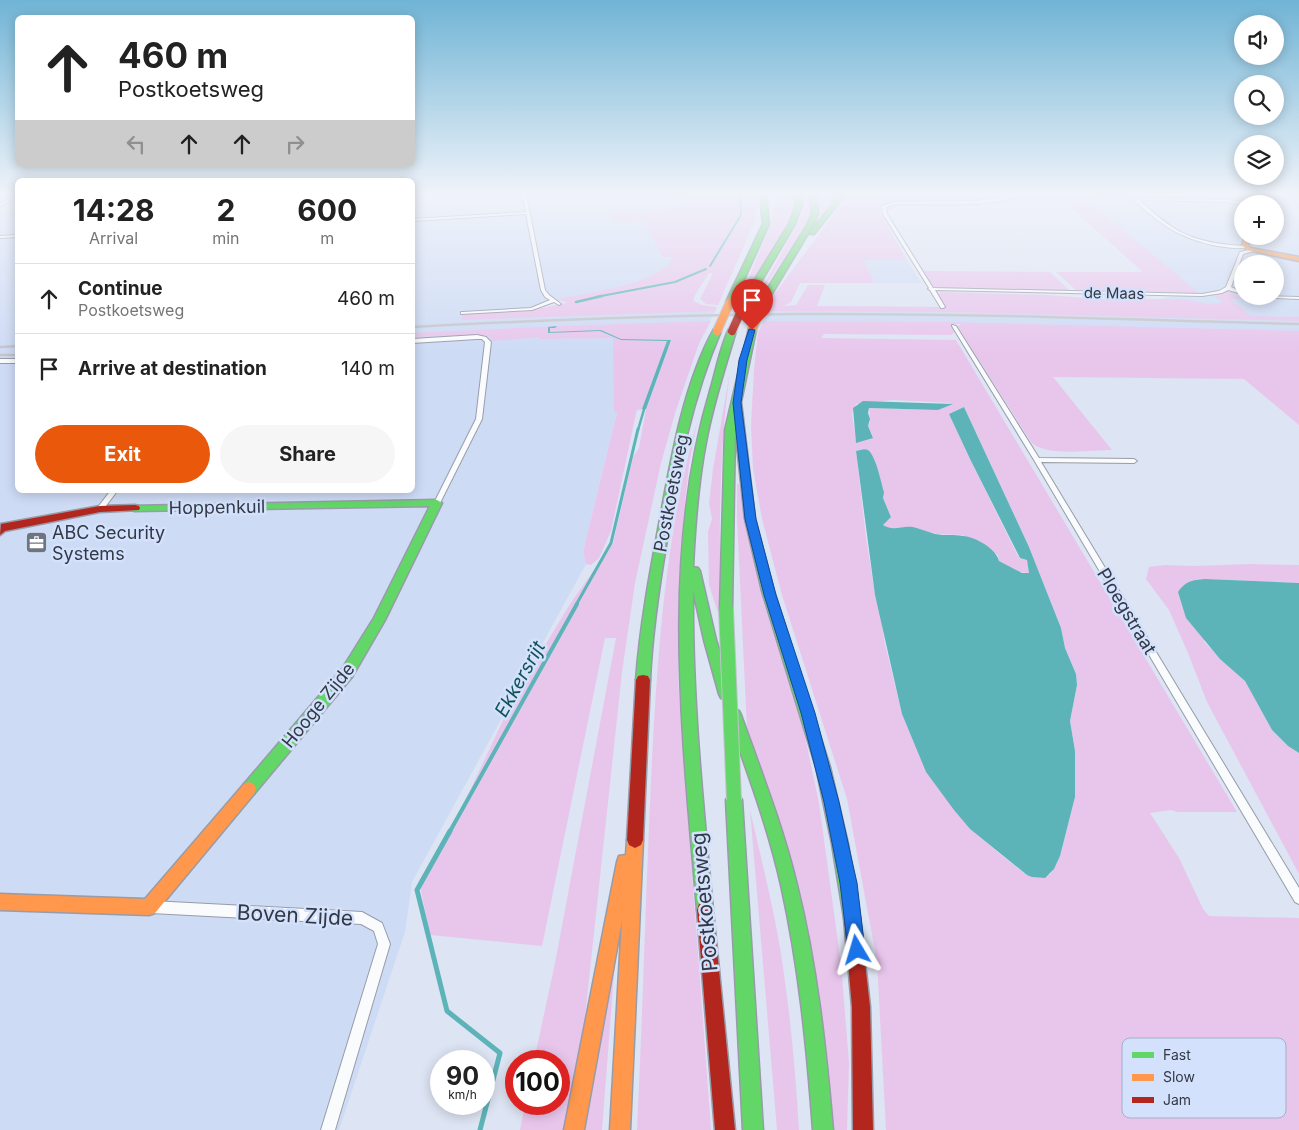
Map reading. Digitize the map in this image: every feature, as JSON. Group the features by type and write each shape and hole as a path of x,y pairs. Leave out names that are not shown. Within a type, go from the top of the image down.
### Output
{"main road":[{"name":"Postkoetsweg","path":"620,1130 643,670 654,583 666,509 686,421 704,359 756,247"},
{"name":"Postkoetsweg","path":"725,1130 695,790 688,679 690,553 695,484 704,422 719,366 745,302 778,247"},
{"name":"Postkoetsweg","path":"753,1130 734,800 726,609 730,430 737,403 743,360 752,330 773,283 799,247"},
{"path":"1258,247 1299,259"},
{"path":"737,403 750,519 770,595 808,713 832,802 849,883 859,967 865,1068 863,1130"},
{"name":"Hoppenkuil","path":"0,529 100,510 436,503"},
{"name":"Hooge Zijde","path":"149,907 347,673 379,620 436,503"},
{"name":"Postkoetsweg","path":"690,553 721,679 756,779 794,907 817,1049 823,1130"},
{"name":"Postkoetsweg","path":"574,1130 636,806"},
{"path":"0,902 149,907"}],"street":[{"path":"534,247 538,267 533,270 539,273 544,294 559,304"},
{"path":"905,247 943,307"},
{"path":"1234,290 1228,288 1241,253 1247,247"},
{"name":"de Maas","path":"930,289 1185,295 1220,292 1228,288"},
{"path":"1284,297 1299,298"},
{"path":"462,313 525,309 553,301"},
{"name":"Ploegstraat","path":"954,326 956,336 1037,460 1299,898"},
{"name":"Hooge Zijde","path":"415,341 484,338 488,342 479,419 436,503"},
{"path":"0,362 15,361"},
{"path":"1037,460 1134,461"},
{"path":"100,510 113,493"},
{"name":"Boven Zijde","path":"149,907 362,918 378,927 384,944 328,1130"}],"shaded area":[{"path":"0,247 15,247 15,493 415,493 415,247 682,247 681,251 665,270 633,286 523,308 463,311 462,314 550,312 558,314 558,311 717,307 699,343 676,410 617,411 583,552 586,564 412,882 405,932 339,1130 0,1130"},
{"path":"657,247 744,247 718,305 706,304 700,299 713,273 709,273 694,297 694,301 702,305 717,307 715,311 461,320 462,314 526,311 567,303 558,299 639,281 666,267 674,257 662,257"},
{"path":"762,247 775,247 774,249 740,300"},
{"path":"785,247 792,247 755,301"},
{"path":"810,247 899,247 907,260 864,260 874,283 800,283 791,302 783,306 796,305 808,285 825,285 817,306 944,307 937,293 942,292 1046,295 1115,300 1139,297 1148,299 1182,299 1209,304 1221,303 1222,301 1212,295 1229,291 1234,294 1234,299 1230,299 1234,302 1234,305 1237,305 1251,316 1299,317 1299,321 949,312 768,311 770,306 767,306"},
{"path":"1115,247 1143,247 1199,293 1077,291 1056,272 1143,272"},
{"path":"1143,247 1299,247 1299,333 962,323 763,322 770,306 944,307 1177,313 1163,298 1198,293"},
{"path":"863,260 907,260 921,283 874,283"},
{"path":"923,271 1050,272 1072,293 938,289 934,288"},
{"path":"711,321 699,343 676,410 661,463 635,583 622,672 584,1026 570,1103 570,1050 536,1050 555,963 616,638 605,638 542,946 430,935 419,881 464,803 515,695 570,604 613,543 633,457 639,448 646,409 671,340 621,339 600,331 621,340 667,341 642,409 637,409 611,531 599,558 591,565 586,564 583,552 617,412 614,412 613,338 539,339 539,337 493,341 490,337 484,335 415,337 415,333"},
{"path":"764,321 946,322 1299,331 1299,425 1244,379 1053,377 1112,450 1069,452 1046,450 1037,447 1031,442 957,326 962,324 952,324 955,332 951,335 824,334 821,338 956,340 1237,812 1177,812 1171,810 1150,813 1179,858 1203,909 1209,916 1299,918 1299,1130 886,1130 877,962 847,799 782,595 762,519 753,469 751,426 758,333","holes":["893,400 951,403 938,410 869,408 870,422 868,426 873,437 856,442 852,413 856,404","964,407 1029,547 1061,628 1065,648 1076,674 1077,685 1070,721 1075,751 1075,797 1060,856 1050,875 1027,875 1006,859 970,829 926,772 902,714 885,644 866,537 856,451 864,449 869,451 873,457 883,498 891,516 883,525 890,529 911,527 936,534 962,535 998,555 999,561 1017,571 1029,573 1027,560 1019,558 949,414"]},
{"path":"557,326 550,328 550,332 601,330 621,339 671,340 646,409 642,409 667,341 621,340 600,331 548,333 548,327"},
{"path":"730,372 722,462 719,616 709,585 708,532 712,519 709,503"},
{"path":"863,401 953,404 938,410 869,408 870,419 868,426 873,438 856,443 853,408"},
{"path":"964,407 1029,547 1061,628 1065,648 1076,674 1077,685 1070,721 1075,751 1075,797 1060,856 1054,869 1045,878 1027,875 970,829 926,772 902,714 875,595 856,451 862,449 868,450 871,453 880,476 884,492 883,498 891,517 883,525 891,528 913,527 935,534 960,535 973,538 994,552 999,561 1022,573 1029,573 1027,560 1020,558 949,414"},
{"path":"697,422 689,465 684,513 679,589 678,681 711,1130 637,1130 657,674 671,547 686,463"},
{"path":"737,484 739,484 762,596 800,713 819,803 841,964 849,1063 847,1130 833,1130 747,729"},
{"path":"1165,565 1299,565 1299,583 1205,579 1204,642 1245,681 1272,730 1288,746 1299,753 1299,874 1207,702 1169,610 1146,579 1149,567"},
{"path":"1205,579 1299,583 1299,753 1288,746 1272,730 1245,681 1220,659 1186,618 1178,592 1184,585 1190,582"},
{"path":"750,810 770,896 782,960 792,1037 799,1130 777,1130"},
{"path":"616,948 602,1130 584,1130"},
{"path":"523,1115 568,1115 565,1130 520,1130"}],"waterway":[{"name":"Ekkersrijt","path":"710,266 722,247"},
{"name":"Ekkersrijt","path":"596,297 675,282 706,269"},
{"name":"Ekkersrijt","path":"576,302 602,296"},
{"name":"Ekkersrijt","path":"638,430 645,406"},
{"name":"Ekkersrijt","path":"576,605 611,543 638,429"},
{"name":"Ekkersrijt","path":"449,833 577,604"},
{"name":"Ekkersrijt","path":"450,831 417,890 447,1011 500,1053 480,1130"}],"railway":[{"path":"415,327 606,318 800,314 987,316 1299,324"},
{"path":"0,347 15,346"},
{"path":"0,355 15,355"}],"traffic: fast":[{"path":"730,302 756,247"},
{"path":"745,302 778,247"},
{"path":"763,302 797,247"},
{"path":"726,609 730,430 752,330"},
{"path":"643,680 650,608 677,458 697,380 717,331"},
{"path":"705,910 691,741 686,628 687,571 691,515 704,426 732,331"},
{"path":"737,403 750,519 768,591 823,767 840,844 852,918"},
{"path":"135,508 437,503 379,620 347,673 249,789"},
{"path":"694,571 710,640 726,694"},
{"path":"726,609 734,800"},
{"path":"734,715 764,799 796,915 811,1007 823,1130"},
{"path":"734,800 753,1130"}],"traffic: slow":[{"path":"1247,247 1249,249 1299,259"},
{"path":"717,331 730,302"},
{"path":"752,330 763,302"},
{"path":"0,902 149,907 249,789"},
{"path":"620,1130 635,840"},
{"path":"574,1130 625,862"}],"traffic: jam":[{"path":"732,331 745,302"},
{"path":"0,531 1,528 100,509 135,508"},
{"path":"635,840 643,680"},
{"path":"705,910 725,1130"},
{"path":"852,918 861,1007 863,1130"}],"place":[{"name":"ABC Security Systems","path":"36,542"}],"route":[{"path":"752,330 743,360 737,403 750,519 770,595 808,713 832,802 849,883 857,950"}]}
